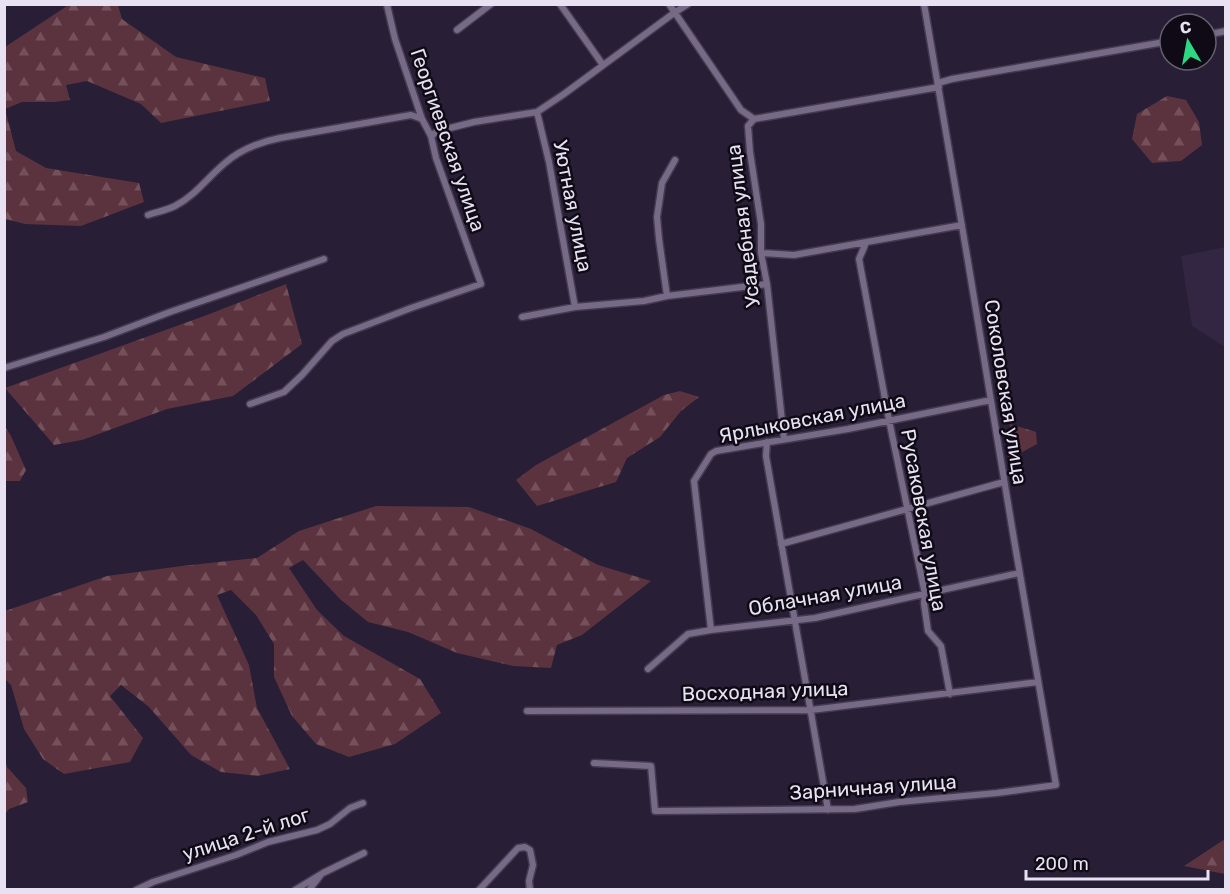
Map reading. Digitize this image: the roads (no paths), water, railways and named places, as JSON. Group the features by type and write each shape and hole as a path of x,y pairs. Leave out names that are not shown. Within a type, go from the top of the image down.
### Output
{"street":[{"path":"457,30 491,4"},
{"path":"560,4 603,65"},
{"name":"Усадебная улица","path":"669,4 741,110 754,119 748,126 750,152 761,224 761,254 767,284 784,439"},
{"path":"431,136 438,131 474,122 537,112 688,4"},
{"name":"Соколовская улица","path":"924,4 986,360 1004,482 1056,785"},
{"name":"Георгиевская улица","path":"250,404 284,392 332,341 343,334 481,284 436,158 431,136 422,119 395,39 387,5"},
{"path":"754,119 938,85 952,79 1158,44"},
{"name":"Уютная улица","path":"537,112 549,162 575,307"},
{"path":"148,215 176,206 200,188 226,162 263,142 411,115 422,119"},
{"path":"667,296 657,217 662,183 675,160"},
{"path":"761,254 795,255 962,225"},
{"name":"Русаковская улица","path":"866,243 859,259 925,594 927,631 941,646 950,694"},
{"path":"4,368 104,337 324,259"},
{"path":"522,317 575,307 644,301 667,296 767,284"},
{"name":"Ярлыковская улица","path":"711,630 694,481 711,454 717,451 848,429 991,400"},
{"path":"767,442 766,456 828,810"},
{"path":"782,544 1004,482"},
{"name":"Облачная улица","path":"648,669 688,634 815,618 1019,573"},
{"name":"Восходная улица","path":"527,711 811,710 1038,682"},
{"name":"Зарничная улица","path":"594,763 651,766 655,811 855,809 1056,785"},
{"name":"улица 2-й лог","path":"136,890 268,842 317,830 330,824 350,808 363,803"},
{"path":"479,890 518,848 525,847 530,850 532,865 530,890"},
{"path":"295,890 364,853"},
{"path":"309,890 323,873"}]}
